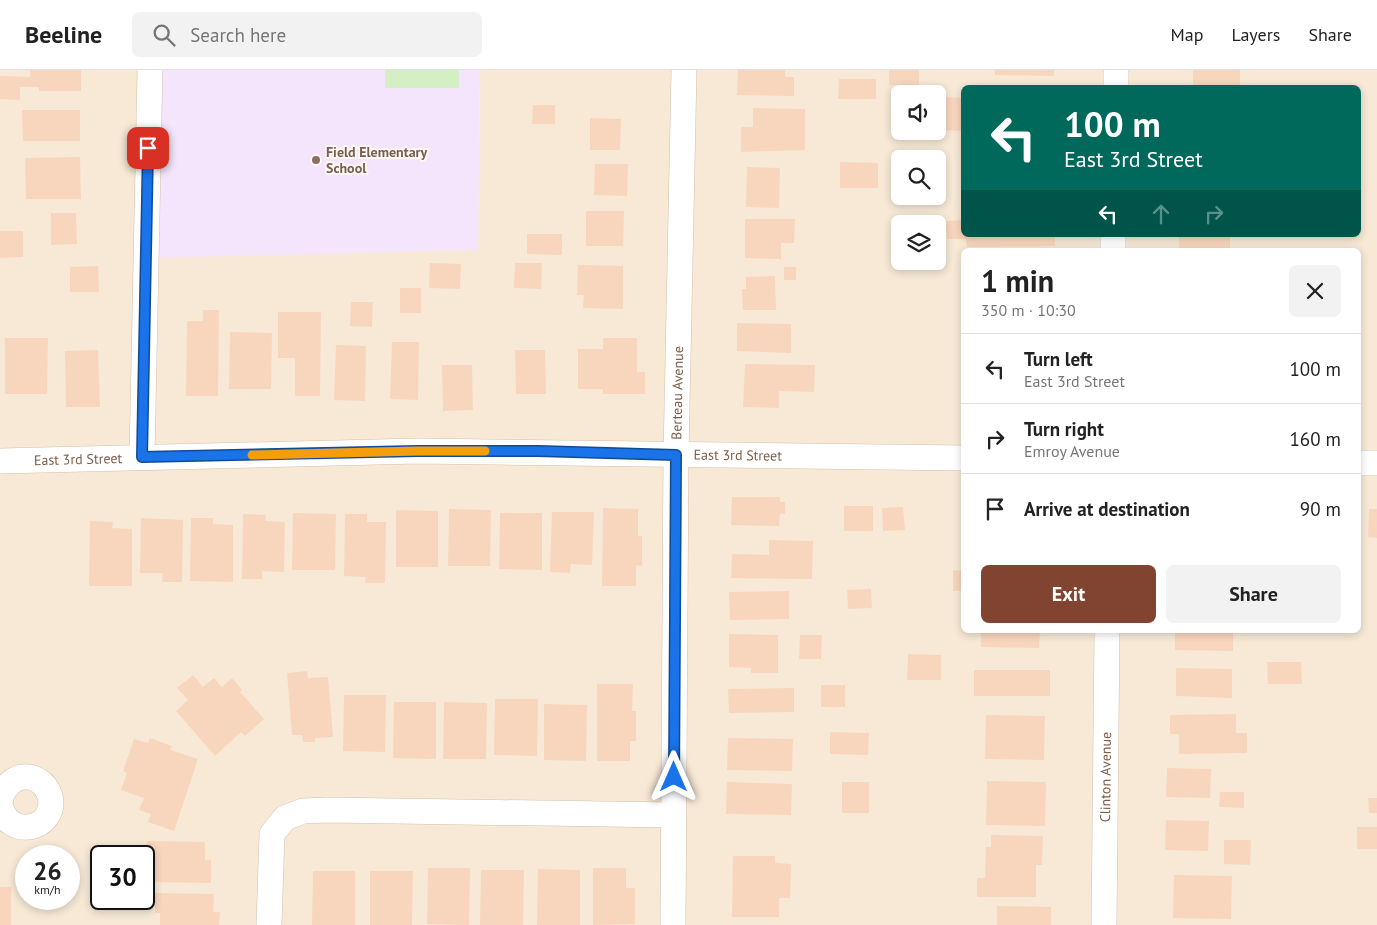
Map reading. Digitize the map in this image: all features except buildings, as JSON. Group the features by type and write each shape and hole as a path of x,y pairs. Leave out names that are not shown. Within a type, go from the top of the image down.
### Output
{"street":[{"path":"142,457 150,70"},
{"name":"Berteau Avenue","path":"673,925 676,455 684,70"},
{"path":"1116,70 1116,85"},
{"name":"East 3rd Street","path":"0,461 418,451 538,451 676,455 961,458"},
{"path":"1361,463 1377,463"},
{"name":"Clinton Avenue","path":"1104,925 1107,633"},
{"path":"269,925 272,834 285,818 303,811 673,815"}],"shaded area":[{"path":"0,70 155,70 478,250 480,70 1377,70 1377,925 0,925"},
{"name":"Field Elementary School","path":"155,70 480,70 478,250 151,258"}],"green space":[{"path":"385,70 459,70 459,88 385,88"}],"slow traffic":[{"path":"252,455 485,451"}],"place":[{"name":"Field Elementary School","path":"316,160"}],"route":[{"path":"148,148 142,457 418,451 538,451 676,455 674,777"}]}
